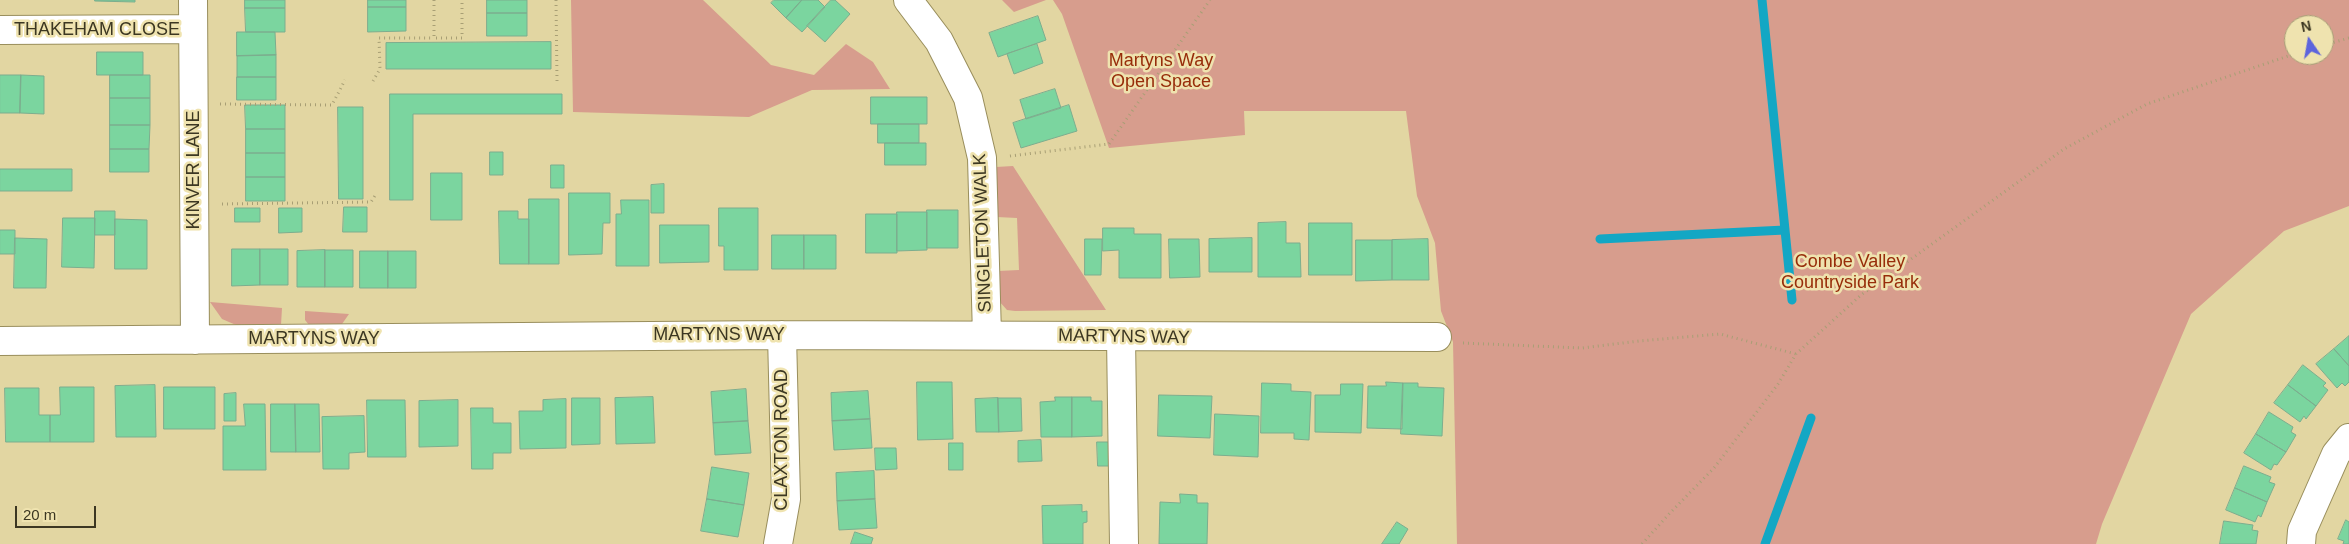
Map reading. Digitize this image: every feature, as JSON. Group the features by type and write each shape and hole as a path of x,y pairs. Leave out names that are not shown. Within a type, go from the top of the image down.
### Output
{"street":[{"name":"KINVER LANE","path":"193,0 195,340"},
{"name":"SINGLETON WALK","path":"908,0 938,41 968,98 982,158 987,335"},
{"name":"THAKEHAM CLOSE","path":"0,30 193,29"},
{"name":"MARTYNS WAY","path":"0,341 782,335 1437,337"},
{"name":"CLAXTON ROAD","path":"778,544 786,499 782,335"},
{"path":"1121,337 1124,544"},
{"path":"2301,544 2302,532 2336,454 2349,438"}],"path":[{"path":"434,0 434,38"},
{"path":"374,81 380,69 379,38 462,38 462,0"},
{"path":"556,0 557,81"},
{"path":"982,158 1109,144 1210,0"},
{"path":"2334,42 2349,38"},
{"path":"1642,544 1714,468 1778,384 1796,354 1861,295 2064,149 2147,104 2284,57"},
{"path":"194,104 332,105 344,80"},
{"path":"194,205 371,202 376,194"},
{"path":"1437,337 1462,343 1582,348 1720,334 1796,354"}],"green space":[{"path":"571,0 703,0 771,65 814,75 846,44 873,62 890,89 812,90 749,117 573,112"},
{"path":"1002,0 1046,0 1014,12"},
{"name":"Combe Valley Countryside Park","path":"1053,0 2349,0 2349,206 2284,231 2191,314 2102,524 2096,544 1457,544 1453,342 1441,311 1435,243 1417,196 1406,111 1244,111 1245,135 1109,148 1062,14"},
{"path":"1013,166 1106,310 1015,311 1007,310 999,301 998,271 1019,270 1017,218 997,217 996,167"},
{"path":"210,302 282,308 281,325 236,325 222,319"},
{"path":"305,311 349,314 342,324 309,325 305,320"}],"building":[{"path":"135,0 135,2 95,1"},
{"path":"245,0 285,0 285,8 245,8"},
{"path":"368,0 406,0 406,7 368,7"},
{"path":"487,0 527,0 527,13 487,13"},
{"path":"774,0 802,0 786,18 771,3"},
{"path":"802,0 818,0 825,7 802,32 786,18"},
{"path":"831,0 835,0 850,14 825,42 807,26"},
{"path":"368,7 406,7 406,31 368,32"},
{"path":"245,8 285,8 285,32 246,32"},
{"path":"487,13 527,13 527,36 487,36"},
{"path":"1038,16 1046,40 998,57 989,33"},
{"path":"237,32 275,32 276,55 237,56"},
{"path":"551,42 551,69 386,69 386,43"},
{"path":"1037,44 1043,63 1014,74 1007,54"},
{"path":"97,52 143,52 143,75 97,75"},
{"path":"276,55 276,77 237,77 237,56"},
{"path":"0,75 21,75 20,113 0,113"},
{"path":"21,75 44,76 44,114 20,113"},
{"path":"110,75 150,75 150,98 110,98"},
{"path":"237,77 276,77 276,100 237,100"},
{"path":"1055,89 1061,108 1026,119 1020,100"},
{"path":"390,94 562,94 562,114 413,114 413,200 390,200"},
{"path":"871,97 927,97 927,124 871,124"},
{"path":"110,98 150,98 150,125 110,125"},
{"path":"245,105 285,105 285,129 246,129"},
{"path":"1069,105 1077,131 1021,148 1013,123"},
{"path":"338,107 363,107 363,199 339,199"},
{"path":"878,124 919,124 919,143 878,143"},
{"path":"110,125 150,125 149,149 110,149"},
{"path":"246,129 285,129 285,153 246,153"},
{"path":"885,143 926,143 926,165 885,165"},
{"path":"110,149 149,149 149,172 110,172"},
{"path":"490,152 503,152 503,175 490,175"},
{"path":"246,153 285,153 285,177 246,177"},
{"path":"551,165 564,165 564,188 551,188"},
{"path":"0,169 72,169 72,191 0,191"},
{"path":"431,173 462,173 462,220 431,220"},
{"path":"246,177 285,177 285,201 246,201"},
{"path":"664,184 664,213 651,213 651,185"},
{"path":"569,193 610,193 610,223 603,223 602,254 569,255"},
{"path":"529,199 559,199 559,264 529,264"},
{"path":"621,200 649,200 649,266 616,266 616,214 621,214"},
{"path":"344,207 367,207 367,232 343,232"},
{"path":"235,208 260,208 260,222 235,222"},
{"path":"279,208 302,208 302,232 279,233"},
{"path":"719,208 758,208 758,270 724,270 724,246 719,246"},
{"path":"927,210 958,210 958,248 927,248"},
{"path":"95,211 115,211 115,235 95,235"},
{"path":"499,211 518,211 518,219 529,219 529,264 500,264"},
{"path":"897,212 927,212 927,250 897,251"},
{"path":"866,214 897,214 897,253 866,253"},
{"path":"63,218 95,218 94,268 62,267"},
{"path":"115,219 147,220 147,269 115,269"},
{"path":"1286,222 1286,243 1300,243 1301,277 1258,277 1258,223"},
{"path":"1309,223 1352,223 1352,275 1309,275"},
{"path":"660,225 709,225 709,262 660,263"},
{"path":"1103,228 1134,228 1134,234 1161,234 1161,278 1119,278 1119,250 1103,251"},
{"path":"0,230 15,230 15,254 0,254"},
{"path":"772,235 804,235 804,269 772,269"},
{"path":"804,235 836,235 836,269 804,269"},
{"path":"15,238 47,239 46,288 14,288"},
{"path":"1252,238 1252,272 1209,272 1209,239"},
{"path":"1085,239 1102,239 1101,275 1085,275"},
{"path":"1169,239 1199,239 1200,277 1170,278"},
{"path":"1428,239 1429,280 1392,280 1392,240"},
{"path":"1356,240 1392,240 1392,280 1356,281"},
{"path":"232,249 260,249 260,285 232,286"},
{"path":"260,249 288,249 288,285 260,285"},
{"path":"325,250 325,287 297,287 297,251"},
{"path":"325,250 353,250 353,287 325,287"},
{"path":"360,251 388,251 388,288 360,288"},
{"path":"388,251 416,251 416,288 388,288"},
{"path":"2349,336 2349,366 2334,349"},
{"path":"2334,349 2349,366 2349,382 2345,386 2342,383 2337,388 2316,364"},
{"path":"2303,365 2326,383 2323,386 2328,390 2316,406 2288,385"},
{"path":"917,382 952,382 953,439 918,440"},
{"path":"1386,382 1403,383 1402,429 1367,428 1368,386 1386,386"},
{"path":"1262,383 1291,384 1291,391 1311,392 1309,440 1294,439 1294,433 1261,433"},
{"path":"1403,383 1418,383 1418,387 1444,388 1442,436 1401,434"},
{"path":"1341,384 1363,384 1361,433 1315,432 1315,395 1340,395"},
{"path":"155,385 156,437 116,437 115,386"},
{"path":"2288,385 2316,406 2306,419 2304,416 2300,422 2274,403"},
{"path":"60,387 94,387 94,442 50,442 50,415 60,415"},
{"path":"164,387 215,387 215,429 164,429"},
{"path":"5,388 39,388 39,415 50,415 50,442 6,442"},
{"path":"746,389 748,421 713,423 711,392"},
{"path":"868,391 870,419 832,421 831,393"},
{"path":"236,393 236,421 224,421 224,394"},
{"path":"1159,395 1212,396 1210,438 1158,436"},
{"path":"653,397 655,443 616,444 615,398"},
{"path":"1055,397 1072,397 1072,437 1041,437 1040,402 1055,401"},
{"path":"1072,397 1091,397 1091,401 1102,401 1102,436 1072,437"},
{"path":"572,398 600,398 600,444 572,445"},
{"path":"998,398 1021,398 1022,431 999,432"},
{"path":"998,398 999,432 976,432 975,399"},
{"path":"566,399 566,448 520,449 519,411 543,411 543,400"},
{"path":"367,400 405,400 406,457 368,457"},
{"path":"458,400 458,446 419,447 419,401"},
{"path":"244,404 265,404 266,470 223,470 223,426 245,426"},
{"path":"271,404 295,404 296,452 271,452"},
{"path":"295,404 319,404 320,452 296,452"},
{"path":"471,408 493,408 493,423 511,423 511,453 493,453 493,469 472,469"},
{"path":"2269,412 2293,427 2291,432 2296,435 2286,452 2256,434"},
{"path":"1215,414 1259,416 1258,457 1214,455"},
{"path":"364,416 365,452 349,453 349,469 323,469 322,417"},
{"path":"870,419 872,448 834,450 832,421"},
{"path":"748,421 751,453 715,455 713,423"},
{"path":"2256,434 2286,452 2277,465 2274,464 2271,470 2244,453"},
{"path":"1041,440 1042,461 1018,462 1018,441"},
{"path":"1097,442 1112,442 1113,466 1098,466"},
{"path":"949,443 963,443 963,470 949,470"},
{"path":"875,448 896,448 897,469 876,470"},
{"path":"2244,466 2271,477 2269,482 2275,484 2267,502 2235,488"},
{"path":"712,467 749,473 744,505 707,499"},
{"path":"874,471 875,499 837,501 836,473"},
{"path":"2235,488 2267,502 2261,517 2258,515 2255,522 2226,510"},
{"path":"1180,494 1197,495 1197,503 1208,503 1207,544 1159,544 1160,502 1180,503"},
{"path":"707,499 744,505 738,537 701,531"},
{"path":"875,499 877,528 839,530 837,501"},
{"path":"1082,505 1082,512 1087,511 1087,522 1083,523 1083,544 1043,544 1042,506"},
{"path":"2346,520 2349,522 2349,544 2343,544 2344,541 2338,539"},
{"path":"2224,521 2253,525 2252,530 2258,531 2256,544 2220,544"},
{"path":"1397,522 1408,529 1399,544 1382,544"},
{"path":"855,532 873,538 871,544 851,544"}],"waterway":[{"path":"1762,0 1792,300"},
{"path":"1600,239 1785,230"},
{"path":"1765,544 1811,418"}],"park label":[{"name":"Martyns Way Open Space","path":"1161,71"}]}
